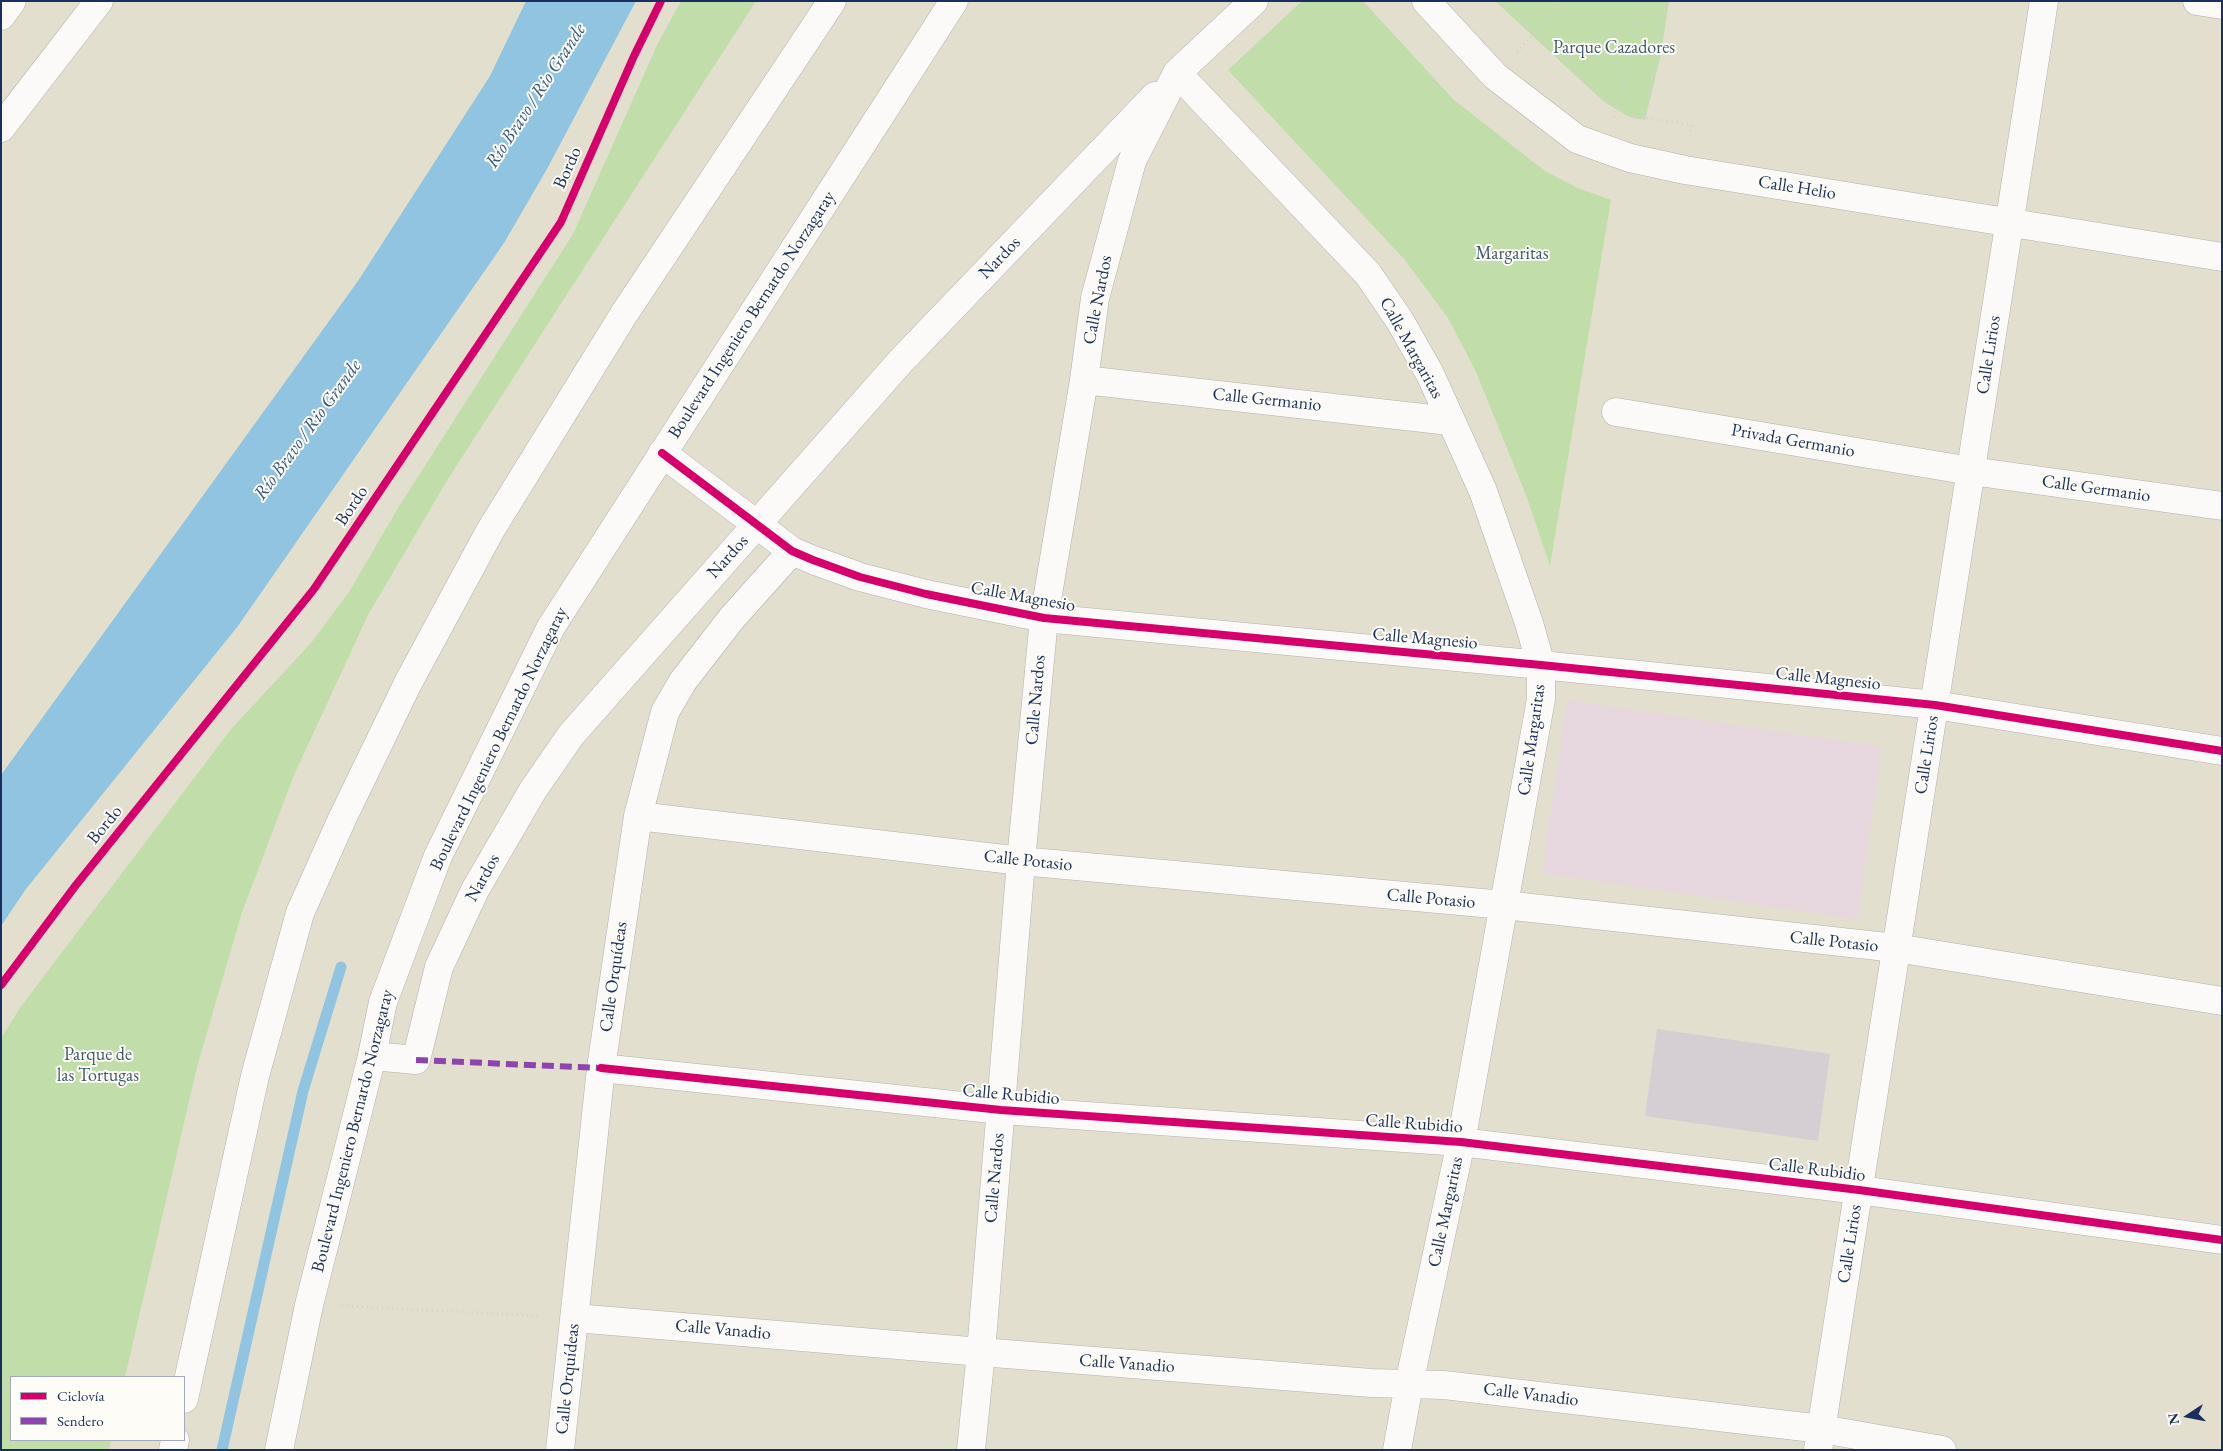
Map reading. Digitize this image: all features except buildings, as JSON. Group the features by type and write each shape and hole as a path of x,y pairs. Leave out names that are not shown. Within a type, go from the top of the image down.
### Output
{"main road":[{"path":"1,16 12,1"},
{"path":"1,128 99,1"},
{"path":"185,1395 256,1076 300,913 342,819 408,683 490,531 624,314 832,1"},
{"name":"Boulevard Ingeniero Bernardo Norzagaray","path":"279,1450 309,1304 372,1056 383,1002 438,856 550,626 954,1"},
{"name":"Calle Nardos","path":"971,1450 981,1352 1021,861 1044,618 1084,380 1095,298 1132,160 1177,73 1254,1"},
{"name":"Calle Helio","path":"1426,1 1495,76 1577,139 1605,150 1654,164 2222,256"},
{"name":"Calle Lirios","path":"1820,1440 2044,1"},
{"path":"2197,1 2222,5"},
{"name":"Calle Margaritas","path":"1177,73 1368,274 1400,321 1430,374 1483,491 1529,623 1541,665 1541,699 1461,1142 1396,1450"},
{"name":"Nardos","path":"372,1056 416,1060 439,967 475,890 533,790 571,735 900,362 1177,73"},
{"name":"Calle Germanio","path":"1084,380 1450,421"},
{"name":"Privada Germanio","path":"1616,412 1971,471"},
{"name":"Calle Magnesio","path":"662,453 792,551 860,577 926,594 1044,618 1541,665 1935,705 2222,751"},
{"name":"Calle Germanio","path":"1971,471 2222,506"},
{"name":"Calle Orquídeas","path":"560,1450 602,1068 638,816 665,712 683,681 732,618 792,551"},
{"name":"Calle Potasio","path":"638,816 1021,861 1504,905 1896,948 2222,1001"},
{"name":"Calle Rubidio","path":"602,1068 1001,1110 1461,1142 1859,1190 2222,1240"},
{"name":"Calle Vanadio","path":"575,1318 981,1352 1371,1382 1444,1385 1820,1440 1942,1450"}],"path":[{"path":"1502,1 1616,108 1630,115 1691,125"},
{"path":"1605,150 1644,1"},
{"path":"1645,118 1664,1"},
{"path":"1495,76 1562,2"},
{"path":"1556,52 1638,24"},
{"path":"309,1304 575,1318"}],"shaded area":[{"path":"1567,700 1882,747 1857,919 1542,873"}],"green space":[{"name":"Parque de las Tortugas","path":"681,1 756,1 448,479 368,615 294,775 242,912 197,1067 125,1376 10,1376 10,1441 111,1441 109,1450 1,1450 1,1038 20,1008 232,728 311,643 349,592 398,508 573,234 658,43"},
{"name":"Margaritas","path":"1302,1 1363,1 1454,100 1545,171 1578,188 1611,200 1550,566 1526,495 1476,372 1448,318 1404,259 1228,70"},
{"name":"Parque Cazadores","path":"1495,1 1669,1 1661,54 1645,120 1629,117 1603,101"}],"water":[{"name":"Río Bravo / Rio Grande","path":"526,1 636,1 547,169 504,243 238,626 26,889 1,926 1,775 358,281 490,76"}],"waterway":[{"path":"222,1450 303,1091 341,967"}],"marked path":[{"path":"416,1060 601,1068"}],"cycle path":[{"name":"Bordo","path":"1,985 76,885 314,589 561,222 634,56 661,1"},
{"path":"662,453 792,551 860,577 926,594 1044,618 1541,665 1935,705 2222,751"},
{"path":"601,1068 1001,1110 1461,1142 1859,1190 2222,1240"}]}
